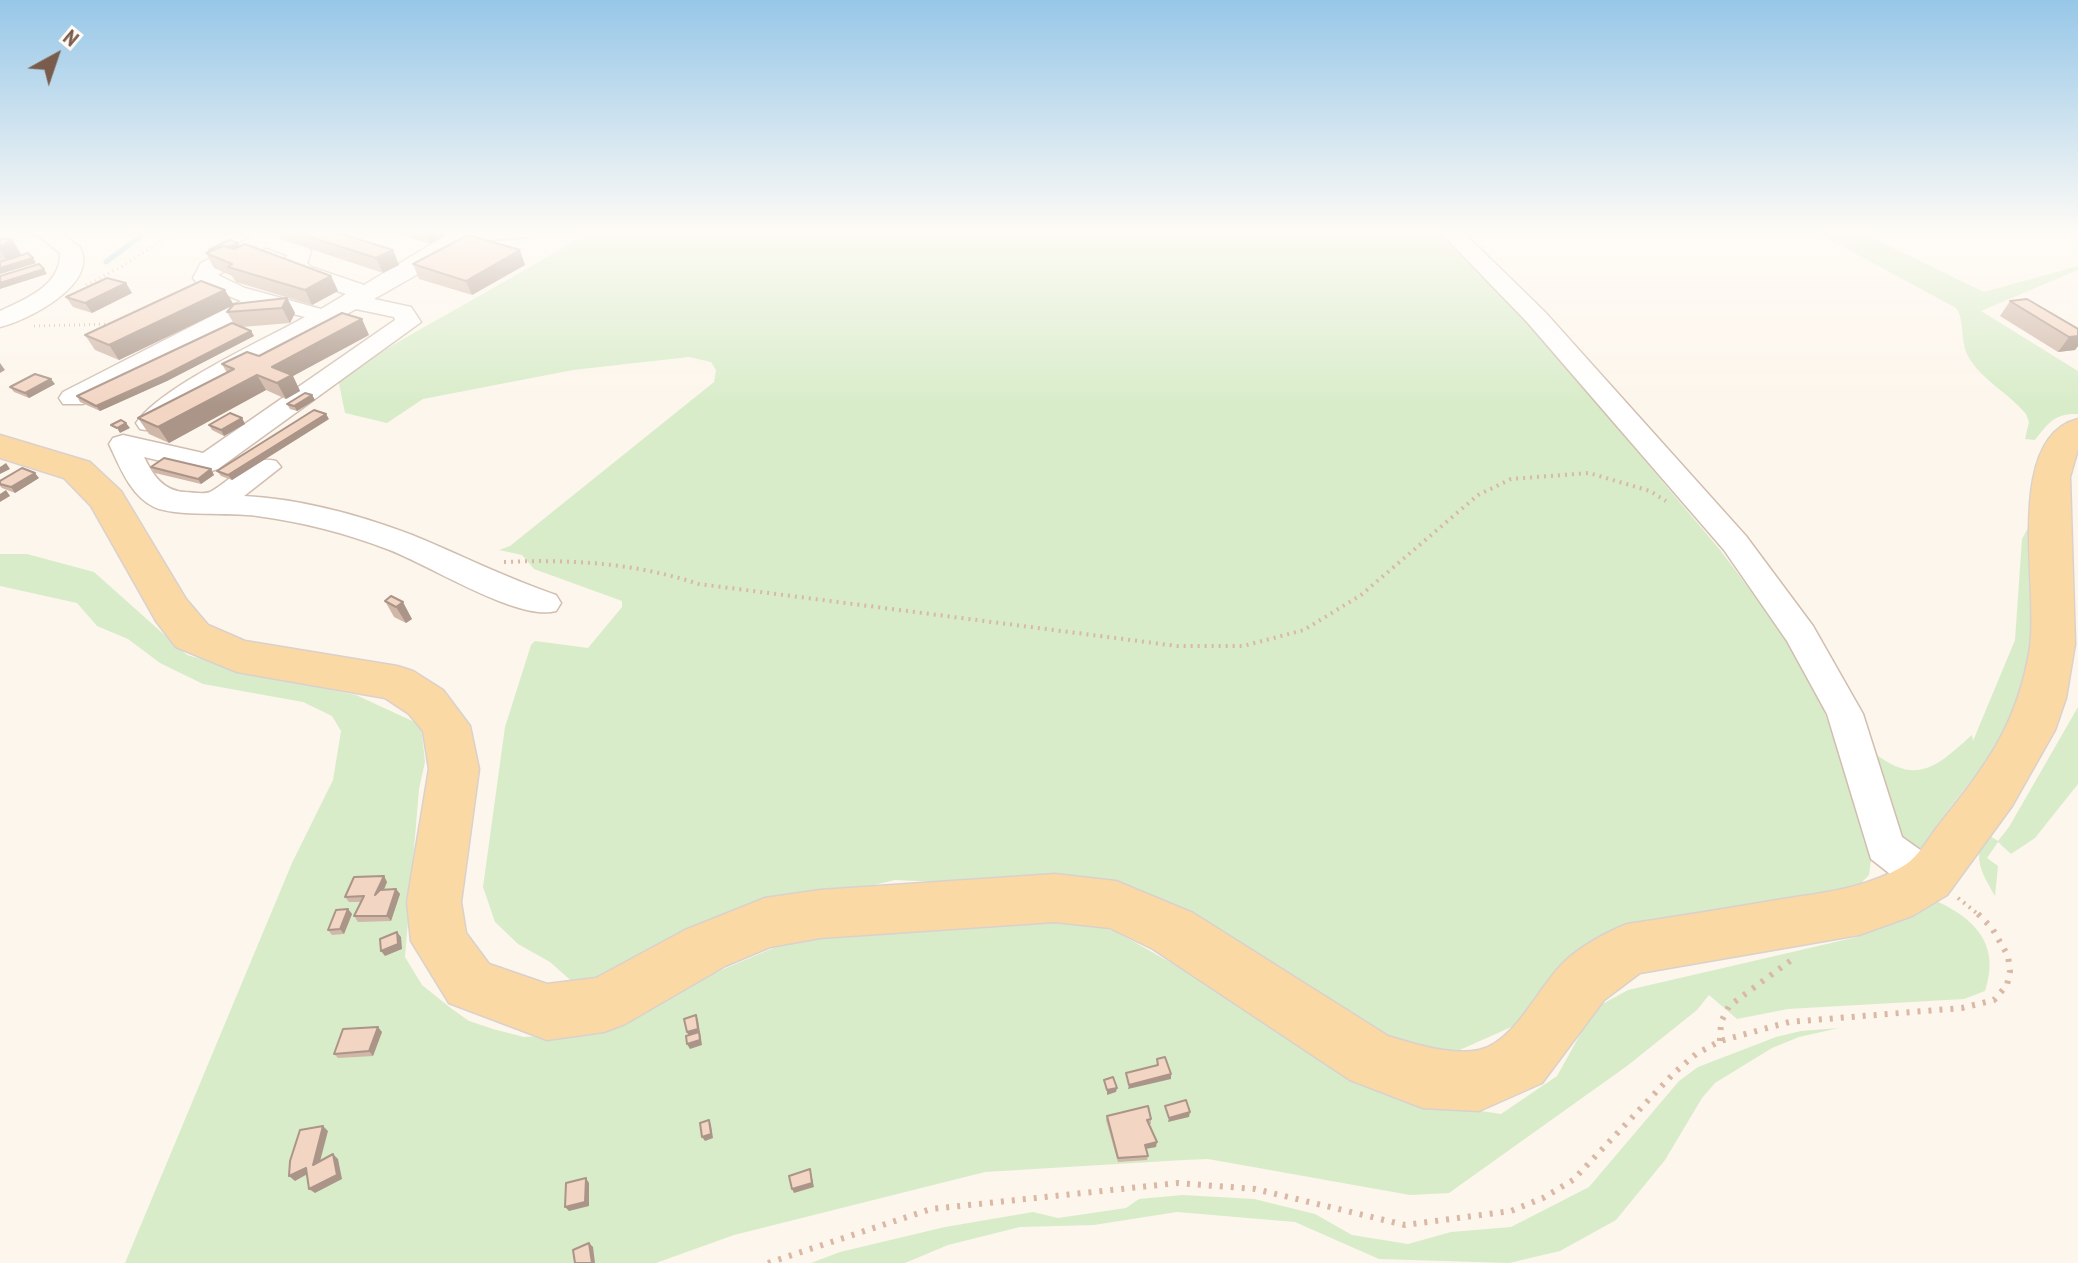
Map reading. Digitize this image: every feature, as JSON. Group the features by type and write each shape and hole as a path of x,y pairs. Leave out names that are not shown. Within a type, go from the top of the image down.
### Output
{"main road":[{"path":"0,446 103,455 107,500 171,610 192,636 237,656 397,683 426,702 446,726 454,769 434,902 439,941 469,984 547,1012 604,1005 705,948 765,923 820,914 1055,898 1116,905 1173,931 1371,1059 1423,1078 1479,1081 1521,1062 1584,981 1627,950 1859,911 1893,899 1946,890 1994,792 2031,730 2043,698 2053,644 2051,477 2060,446 2078,430"}],"street":[{"path":"0,320 41,299 53,288"},
{"path":"226,288 326,315"},
{"path":"103,455 208,463 409,322 402,312 339,288"},
{"path":"103,455 189,392 375,288"},
{"path":"1507,288 1735,543 1801,635 1845,714 1885,847 1946,890"},
{"path":"73,398 264,299"},
{"path":"103,455 140,479 164,500 255,506 320,517 400,542 490,584 544,603"},
{"path":"213,503 266,467"}],"path":[{"path":"30,326 122,324"},
{"path":"450,564 533,560 661,570 699,584 1177,646 1243,646 1304,630 1350,602 1478,495 1511,479 1589,473 1650,491 1668,503"},
{"path":"768,1263 931,1209 1178,1183 1255,1189 1405,1225 1511,1211 1543,1198 1573,1180 1674,1073 1696,1054 1720,1041 1789,1022 1962,1008 1984,1004 1998,997 2007,982 2009,971 2006,951 1990,924 1946,890"},
{"path":"1720,1041 1721,1022 1729,1006 1797,956"}],"green space":[{"path":"493,288 1493,288 1532,327 1721,551 1774,622 1816,687 1872,853 1869,875 1857,887 1759,902 1628,933 1527,1020 1453,1053 1394,1045 1115,890 895,880 724,921 609,976 576,985 550,962 518,944 495,922 483,887 505,727 531,645 535,641 588,648 622,607 622,601 534,569 522,555 499,550 510,546 714,382 716,370 711,362 689,357 573,370 423,399 387,423 345,413 338,379"},
{"path":"1919,288 1976,288 1984,292 1999,288 2036,288 1981,311 2078,371 2078,414 2058,417 2035,440 2025,439 2029,422 2026,414 1968,356 1961,318 1956,308"},
{"path":"2036,513 2033,666 2016,723 1935,827 1943,832 1922,852 1905,848 1873,752 1888,763 1914,770 1937,763 1972,735 1973,741 2015,640 2022,539"},
{"path":"0,554 27,554 94,572 187,655 263,676 356,695 421,725 425,762 419,789 405,957 422,985 469,1021 524,1037 572,1034 641,1011 719,971 790,941 841,931 1060,917 1115,931 1415,1101 1501,1114 1557,1076 1595,1008 1628,990 1857,937 1934,900 1962,915 1981,935 1990,960 1989,975 1985,991 1964,999 1788,1009 1737,1019 1709,995 1697,1010 1627,1066 1449,1193 1410,1195 1208,1159 1184,1160 985,1172 734,1235 656,1263 125,1263 292,863 333,780 341,731 332,716 303,702 203,684 160,663 128,639 97,626 77,603 0,586"},
{"path":"2078,707 2078,784 2035,838 2011,854 1998,842 1987,858 1998,866 1995,896 1980,865 1981,842 1985,833 1998,841 2009,827"},
{"path":"1839,1028 1799,1037 1772,1048 1715,1083 1702,1098 1665,1160 1616,1220 1560,1251 1509,1263 1379,1259 1295,1222 1177,1212 1094,1225 1020,1227 948,1245 905,1263 811,1263 840,1252 945,1227 1033,1212 1058,1218 1126,1208 1139,1199 1182,1195 1254,1199 1315,1214 1352,1235 1408,1244 1451,1232 1511,1227 1589,1187 1679,1081 1698,1067 1776,1037 1801,1031"}],"building":[{"path":"86,288 116,288 85,303 66,297"},
{"path":"186,288 225,290 109,345 85,335"},
{"path":"287,298 282,308 227,312 234,304"},
{"path":"2027,299 2078,329 2078,336 2069,337 2010,301"},
{"path":"342,313 362,319 272,367 292,375 277,383 257,375 158,427 138,418 234,369 222,364 247,352 259,356"},
{"path":"232,323 251,331 96,406 77,396"},
{"path":"35,374 51,379 25,393 10,387"},
{"path":"305,393 312,395 294,406 287,404"},
{"path":"314,410 326,414 228,475 217,471"},
{"path":"230,413 242,418 221,430 209,425"},
{"path":"121,420 126,423 117,428 111,425"},
{"path":"164,458 211,469 198,479 151,467"},
{"path":"22,468 35,473 11,487 0,484 0,481"},
{"path":"391,596 403,602 396,607 385,601"},
{"path":"384,876 375,895 380,890 396,889 387,916 354,916 364,896 345,897 354,877"},
{"path":"348,909 340,929 328,930 336,910"},
{"path":"397,932 398,944 381,951 380,939"},
{"path":"696,1015 698,1029 687,1032 684,1019"},
{"path":"378,1027 369,1051 334,1054 343,1029"},
{"path":"699,1032 700,1040 687,1044 686,1036"},
{"path":"1165,1057 1171,1074 1129,1085 1126,1073 1158,1065 1157,1059"},
{"path":"1113,1077 1117,1088 1107,1090 1104,1080"},
{"path":"1186,1100 1190,1112 1169,1118 1165,1106"},
{"path":"1148,1106 1151,1119 1147,1120 1157,1142 1145,1145 1148,1156 1118,1158 1107,1116"},
{"path":"709,1120 711,1134 702,1137 700,1123"},
{"path":"323,1126 313,1165 333,1154 337,1175 309,1189 306,1168 289,1176 290,1161 300,1130"},
{"path":"810,1169 812,1183 792,1189 789,1176"},
{"path":"586,1178 585,1202 565,1207 566,1183"},
{"path":"589,1243 592,1263 575,1263 573,1250"}]}
